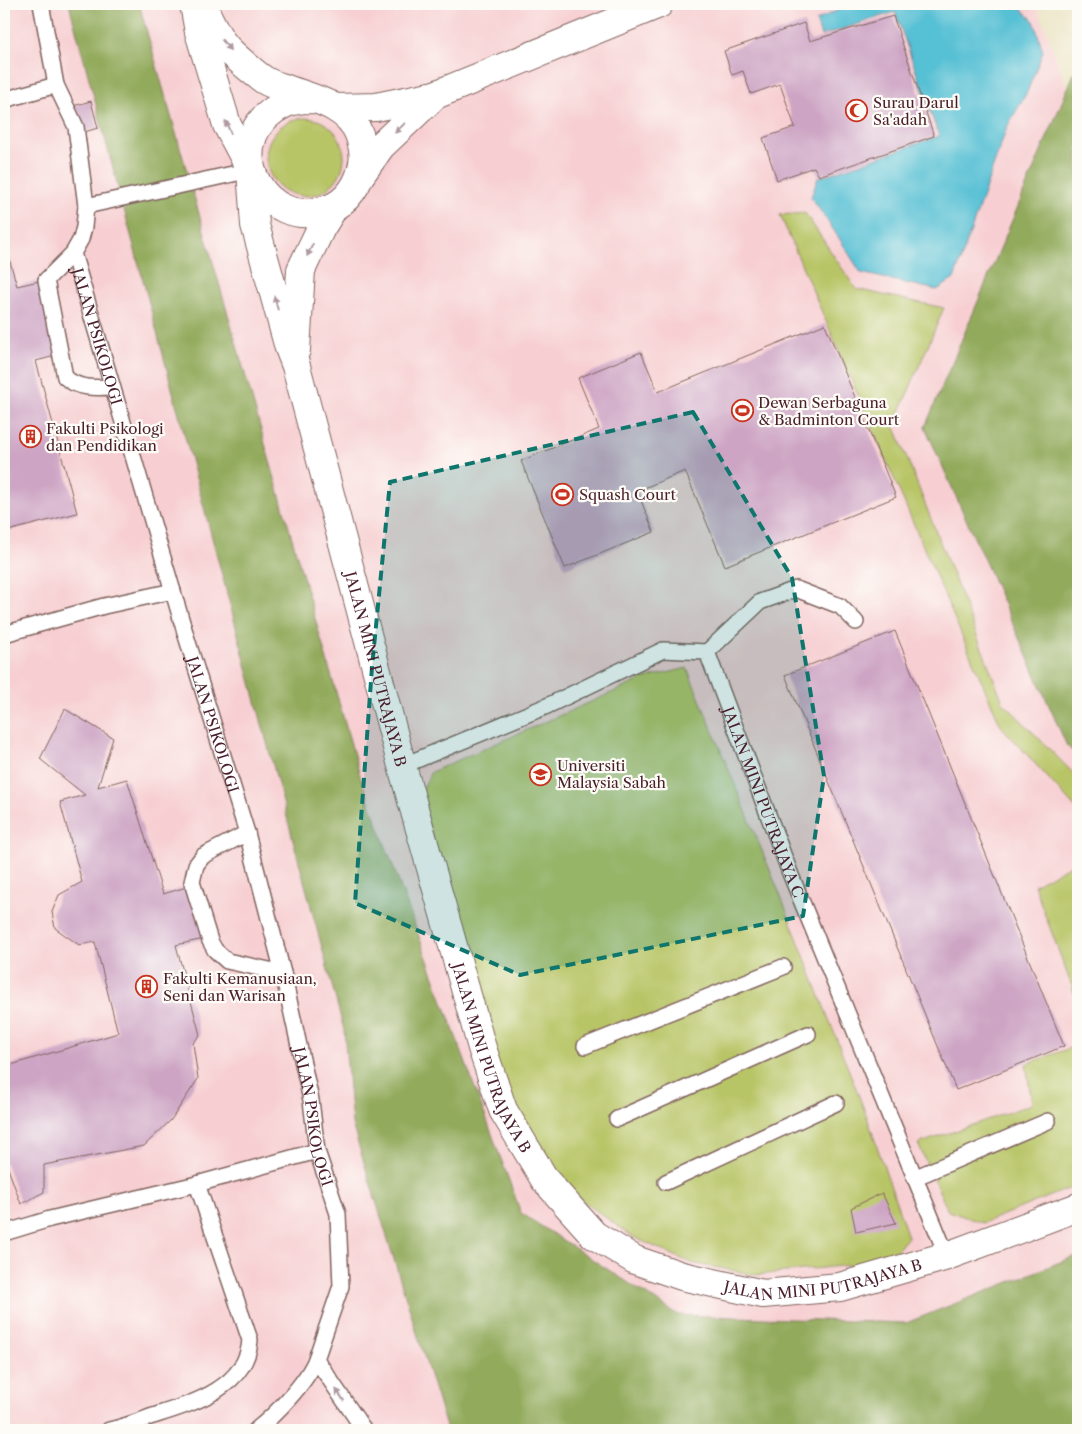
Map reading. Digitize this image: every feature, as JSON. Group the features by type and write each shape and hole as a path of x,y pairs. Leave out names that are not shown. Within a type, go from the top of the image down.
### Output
{"street":[{"path":"194,4 199,32 227,125 251,170 256,184 276,206 290,212 312,213 334,207 346,199 381,146 435,95"},
{"path":"201,4 225,46 266,81 325,103 348,118 357,130 362,144 364,159 362,173"},
{"path":"296,366 289,348 255,225 249,155 252,140 258,126 267,115 280,106 293,101 376,107 435,95 659,4"},
{"path":"296,366 301,270 321,228 334,207"},
{"name":"JALAN MINI PUTRAJAYA B","path":"296,366 402,766 482,1048 503,1110 544,1180 594,1235 635,1260 682,1276 763,1294 840,1287 947,1256 1078,1207"}],"lane":[{"name":"JALAN PSIKOLOGI","path":"41,4 56,85 76,127 86,206 81,239 73,253 173,591 248,833 283,973 311,1100 317,1151 338,1214 341,1286 312,1371 264,1424 256,1430"},
{"path":"4,100 56,85"},
{"path":"86,206 251,170"},
{"path":"73,253 46,280 65,377 73,383 92,388 112,387"},
{"path":"402,766 546,706 663,650 708,652 760,602 796,589 840,606 856,622"},
{"path":"4,634 104,606 173,591"},
{"name":"JALAN MINI PUTRAJAYA C","path":"708,652 790,873 947,1256"},
{"path":"248,833 203,856 196,865 192,882 210,941 215,950 227,961 283,973"},
{"path":"585,1046 783,967"},
{"path":"617,1119 808,1034"},
{"path":"666,1182 836,1103"},
{"path":"914,1178 1048,1121"},
{"path":"4,1233 50,1219 197,1184 317,1151"},
{"path":"109,1430 195,1403 229,1382 246,1360 249,1352 250,1340 197,1184"},
{"path":"316,1360 364,1430"}],"highlighted area":[{"path":"693,412 792,578 824,776 803,916 520,975 355,903 372,667 390,482"}],"shaded area":[{"name":"Universiti Malaysia Sabah","path":"4,4 1036,4 1078,117 1078,1430 4,1430"}],"green space":[{"path":"69,4 139,4 361,779 521,1213 678,1315 906,1323 1078,1255 1078,1430 447,1430 352,1124 344,1030"},
{"path":"1078,64 1078,757 1067,746 925,427"},
{"path":"305,118 320,121 332,130 341,142 344,157 341,172 332,184 320,193 305,196 290,193 278,184 269,172 266,157 269,142 278,130 290,121"},
{"path":"805,213 856,289 944,308 894,425 1003,702 1078,778 1078,811 1001,726 780,215"},
{"path":"687,668 781,897 866,1114 908,1237 888,1261 757,1275 691,1263 633,1237 559,1184 510,1106 420,794 431,772 643,679"},
{"path":"1078,861 1078,1003 1034,885"},
{"path":"1078,1045 1078,1185 983,1223 948,1211 918,1144 1032,1104 1026,1064"}],"water":[{"path":"850,4 1016,4 1034,21 1043,51 1027,92 1007,127 954,279 937,290 861,273 811,197 818,178 939,136 895,12 821,36 816,21"}],"building":[{"name":"Surau Darul Sa'adah","path":"893,16 934,136 819,176 814,167 777,180 763,138 795,127 780,84 751,94 743,71 732,75 724,51 804,23 810,41"},
{"path":"91,101 98,128 81,133 73,106"},
{"name":"Fakulti Psikologi dan Pendidikan","path":"4,241 17,286 39,281 59,355 36,361 77,513 4,532"},
{"path":"825,324 896,497 725,566 685,471 637,491 654,532 565,568 521,461 599,429 578,378 641,352 658,392"},
{"path":"895,631 1064,1046 956,1090 785,675"},
{"name":"Fakulti Kemanusiaan, Seni dan Warisan","path":"65,709 113,738 98,787 127,779 163,894 190,886 204,939 176,945 200,1035 193,1043 198,1079 171,1120 144,1146 44,1165 44,1192 21,1204 6,1163 4,1164 4,1067 118,1033 95,942 79,945 55,928 52,912 59,895 82,882 60,802 85,795 40,759"},
{"path":"882,1193 896,1223 856,1232 851,1208"}],"place":[{"name":"Surau Darul Sa'adah","path":"857,111"},
{"name":"Dewan Serbaguna & Badminton Court","path":"742,411"},
{"name":"Fakulti Psikologi dan Pendidikan","path":"30,437"},
{"name":"Squash Court","path":"563,494"},
{"name":"Universiti Malaysia Sabah","path":"541,774"},
{"name":"Fakulti Kemanusiaan, Seni dan Warisan","path":"147,987"}]}
